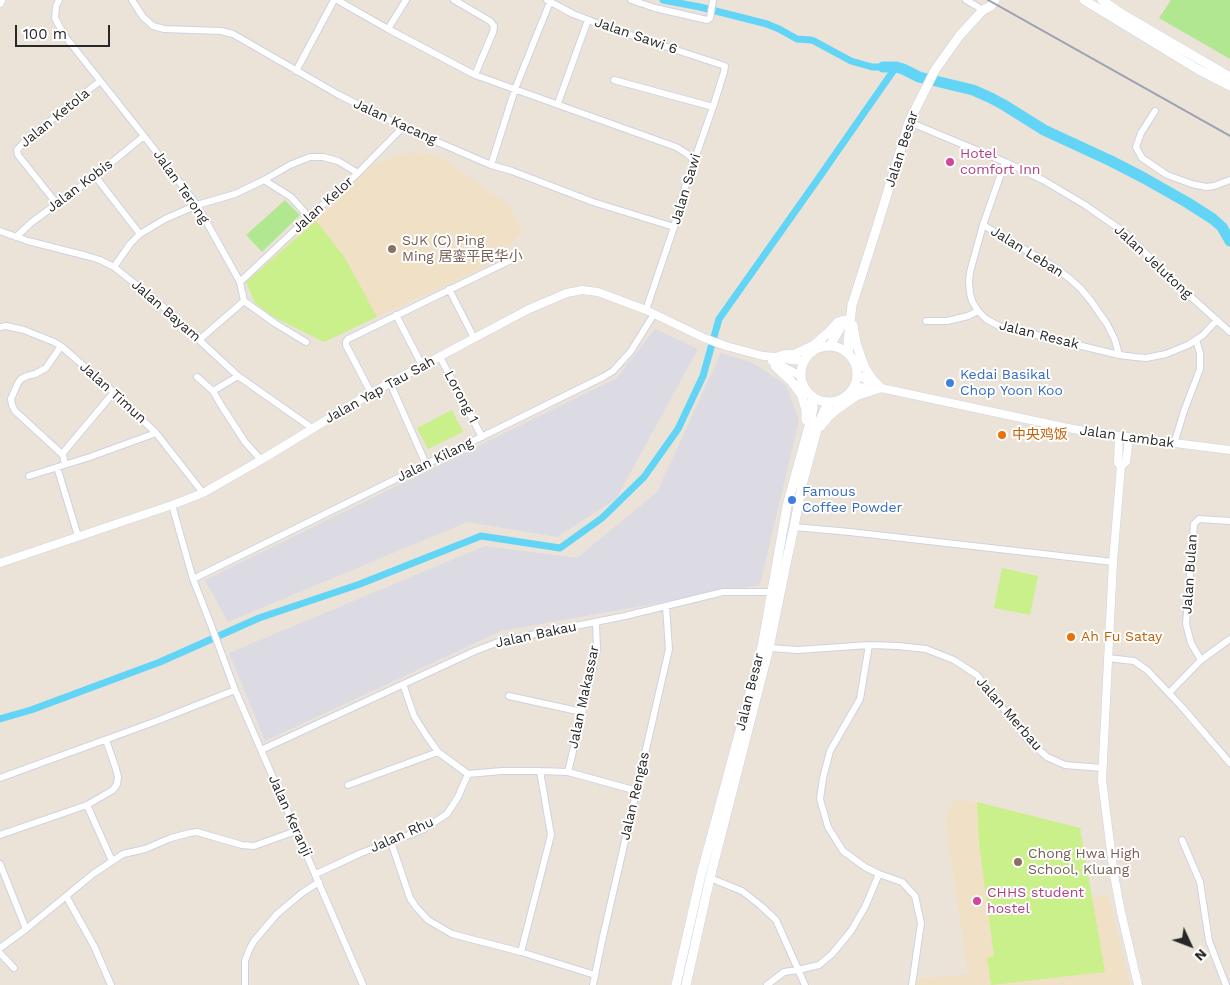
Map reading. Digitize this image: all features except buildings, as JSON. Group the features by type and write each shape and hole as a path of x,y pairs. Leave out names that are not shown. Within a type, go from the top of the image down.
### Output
{"main road":[{"name":"Jalan Besar","path":"983,10 986,0"},
{"name":"Jalan Besar","path":"830,346 847,321 916,105 935,70 960,35 995,0"},
{"path":"1084,0 1199,70 1230,86"},
{"path":"1102,0 1122,14 1230,77"},
{"path":"1114,0 1122,14"},
{"name":"Jalan Besar","path":"847,321 849,355 853,360 857,374"},
{"path":"847,321 853,324 856,343 865,368 880,388 862,393 842,405 811,434 804,401 797,388 775,366 776,360 783,355 796,354 814,345 838,322 847,321"},
{"path":"849,355 844,350 830,346 815,350 804,361 801,376 802,384 812,397 821,401 837,401 844,398 854,387 857,374"},
{"name":"Jalan Besar","path":"686,985 710,878 769,648 811,434 812,397"},
{"name":"Jalan Besar","path":"676,985 701,875 762,647 787,506 811,434 830,402"}],"street":[{"name":"Jalan Terong","path":"59,0 56,6 56,18 64,35 198,205 240,282 244,301"},
{"name":"Jalan Kacang","path":"132,0 144,17 157,28 164,30 221,31 233,34 339,96 403,127 491,165 512,171 593,202 674,227"},
{"path":"296,71 335,0 476,75 676,147 694,160"},
{"path":"388,29 406,0"},
{"path":"454,0 490,20 494,26 476,75"},
{"path":"631,0 655,8 703,19 709,19 713,3"},
{"path":"966,0 983,10"},
{"path":"491,165 515,89 548,1"},
{"name":"Jalan Sawi 6","path":"548,1 588,20 723,65 725,68"},
{"path":"558,104 588,20"},
{"name":"Jalan Sawi","path":"646,310 725,68"},
{"path":"614,80 713,107"},
{"name":"Jalan Ketola","path":"57,204 16,150 100,81"},
{"path":"1155,111 1141,133 1136,147 1142,158 1167,175 1199,186 1214,186 1230,180"},
{"name":"Jalan Jelutong","path":"909,122 1005,162 1043,180 1085,204 1132,239 1180,287 1230,332"},
{"name":"Jalan Kelor","path":"240,282 358,173 403,127"},
{"name":"Jalan Kobis","path":"16,237 32,222 95,176 144,136"},
{"path":"114,267 130,244 140,234 165,219 198,205 235,194 290,165 310,157 323,157 338,161 358,173"},
{"path":"926,321 953,320 978,311 970,293 970,272 983,225 1005,162"},
{"path":"95,176 140,234"},
{"path":"264,180 291,197 309,217"},
{"name":"Jalan Leban","path":"983,225 1053,266 1070,279 1091,300 1100,313 1115,340 1120,355"},
{"name":"Jalan Bayam","path":"0,231 100,260 114,267 160,304 238,376 312,428"},
{"path":"370,393 346,345 348,339 511,260"},
{"path":"449,289 474,338"},
{"name":"Jalan Yap Tau Sah","path":"0,563 203,493 370,393 529,310 568,293 582,290 598,292 646,310 704,338 776,360 801,376"},
{"path":"200,340 244,301 276,324 306,342"},
{"name":"Jalan Resak","path":"978,311 986,319 999,326 1135,357 1156,356 1176,351 1203,335 1217,320"},
{"name":"Jalan Kilang","path":"193,579 603,377 613,371 631,351 654,314"},
{"path":"396,315 422,365"},
{"name":"Jalan Timun","path":"0,328 6,326 24,330 61,346 114,392 156,433 203,493"},
{"path":"1174,444 1200,369 1200,353 1196,340"},
{"path":"61,346 46,368 21,379 11,399 12,406 18,414 63,455 65,464"},
{"name":"Lorong 1","path":"440,356 482,437"},
{"name":"Jalan Yap Tau Sah","path":"776,360 804,361"},
{"path":"857,374 880,388"},
{"path":"213,392 238,376"},
{"path":"197,377 213,392 245,442 261,460"},
{"path":"390,383 426,464"},
{"path":"854,387 880,388"},
{"name":"Jalan Lambak","path":"880,388 1068,428 1119,437 1230,450"},
{"path":"62,454 114,392"},
{"path":"29,476 90,457 156,433"},
{"path":"1119,437 1118,463 1121,466 1113,562 1102,780 1114,875 1138,985"},
{"path":"1121,466 1126,462 1129,438"},
{"path":"57,467 78,536"},
{"path":"172,505 193,579"},
{"name":"Jalan Bulan","path":"1201,660 1191,643 1186,624 1194,524 1198,519 1230,521"},
{"path":"794,527 1113,562"},
{"name":"Jalan Keranji","path":"193,579 235,690 363,985"},
{"name":"Jalan Bakau","path":"261,750 475,651 501,641 666,607 723,592 771,592"},
{"name":"Jalan Rengas","path":"593,985 669,649 666,607"},
{"name":"Jalan Makassar","path":"568,772 597,650 596,622"},
{"path":"1169,693 1201,660 1230,639"},
{"path":"869,645 860,699 830,751 820,799 828,827 842,851 879,874 902,882 915,896 921,922 912,985"},
{"name":"Jalan Merbau","path":"769,648 798,650 869,645 926,649 954,660 977,675 1027,739 1046,757 1065,765 1102,768"},
{"path":"1108,658 1134,661 1147,670 1230,763"},
{"path":"403,684 414,716 438,752 468,774 502,771 568,772 637,790"},
{"path":"0,778 106,740 235,690"},
{"path":"509,696 582,712"},
{"path":"0,835 87,805 113,790 117,784 118,777 106,740"},
{"path":"348,785 438,752"},
{"path":"521,952 551,835 540,771"},
{"name":"Jalan Rhu","path":"316,874 361,853 424,829 447,814 458,797 468,774"},
{"path":"87,805 112,861"},
{"path":"0,948 123,854 145,849 170,838 197,832 242,845 254,846 296,831"},
{"path":"1182,840 1200,882 1209,941 1226,985"},
{"path":"391,842 410,898 428,920 452,934 521,952 595,975"},
{"path":"0,864 26,929"},
{"path":"766,985 784,972 819,965 832,954 851,931 865,907 879,874"},
{"path":"710,878 742,891 760,904 776,920 805,985"},
{"path":"245,985 245,961 254,941 277,914 302,893 319,882"},
{"path":"66,896 94,946 110,985"},
{"path":"0,954 14,968"}],"shaded area":[{"name":"SJK (C) Ping Ming 居銮平民华小","path":"406,153 429,154 446,161 510,206 523,232 487,266 324,342 273,317 255,303 245,280 373,164"},
{"path":"655,329 698,349 616,499 557,537 467,522 228,622 205,580 617,378"},
{"path":"721,353 753,363 786,385 799,420 760,585 501,631 265,741 229,653 485,546 577,558 657,492"},
{"name":"Chong Hwa High School, Kluang","path":"956,800 977,802 1080,828 1092,897 1108,895 1130,985 915,985 916,979 968,974 945,820 948,808"}],"green space":[{"path":"1171,0 1230,0 1230,59 1159,18"},
{"path":"285,200 300,215 262,252 246,235"},
{"path":"316,221 345,258 377,317 324,342 273,317 255,303 246,282"},
{"path":"452,410 463,432 428,449 417,428"},
{"path":"1002,568 1038,576 1030,615 994,608"},
{"name":"Chong Hwa High School, Kluang","path":"977,802 1080,828 1105,972 991,985 987,958 994,956 979,843"}],"waterway":[{"path":"663,0 767,24 797,39 814,41 851,61 872,67 883,67"},
{"path":"883,67 903,69 919,77 973,90 991,98 1044,130 1111,161 1188,203 1222,227 1230,241"},
{"path":"0,719 31,710 160,662 259,618 360,584 481,536 560,548 602,518 644,477 678,429 703,376 719,319 896,67"}],"railway":[{"path":"988,0 1230,136"}],"place":[{"name":"Hotel comfort Inn","path":"950,162"},
{"name":"SJK (C) Ping Ming 居銮平民华小","path":"392,249"},
{"name":"Kedai Basikal Chop Yoon Koo","path":"950,383"},
{"name":"中央鸡饭","path":"1002,435"},
{"name":"Famous Coffee Powder","path":"792,500"},
{"name":"Ah Fu Satay","path":"1071,637"},
{"name":"Chong Hwa High School, Kluang","path":"1018,862"},
{"name":"CHHS student hostel","path":"977,901"}]}
